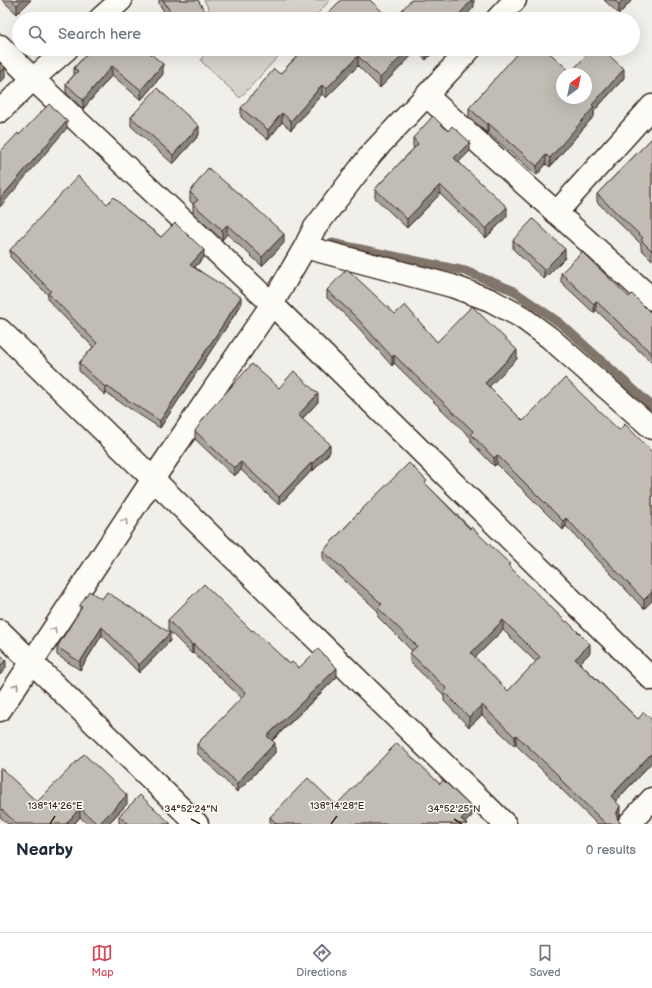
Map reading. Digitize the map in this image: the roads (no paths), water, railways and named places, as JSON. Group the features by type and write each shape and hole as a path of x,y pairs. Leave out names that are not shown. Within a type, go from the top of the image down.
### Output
{"street":[{"path":"108,12 121,0"},
{"path":"504,12 515,0"},
{"path":"0,46 33,79 272,304 652,679"},
{"path":"0,111 58,56"},
{"path":"0,710 153,479 272,304 314,229 372,153 464,56"},
{"path":"427,96 652,299"},
{"path":"556,213 652,106"},
{"path":"305,247 452,286 490,300 520,316 550,338 652,428"},
{"path":"0,330 505,824"},
{"path":"0,631 197,824"},
{"path":"629,824 652,800"}],"waterway":[{"path":"332,243 465,271 512,290 560,323 652,406"}]}
